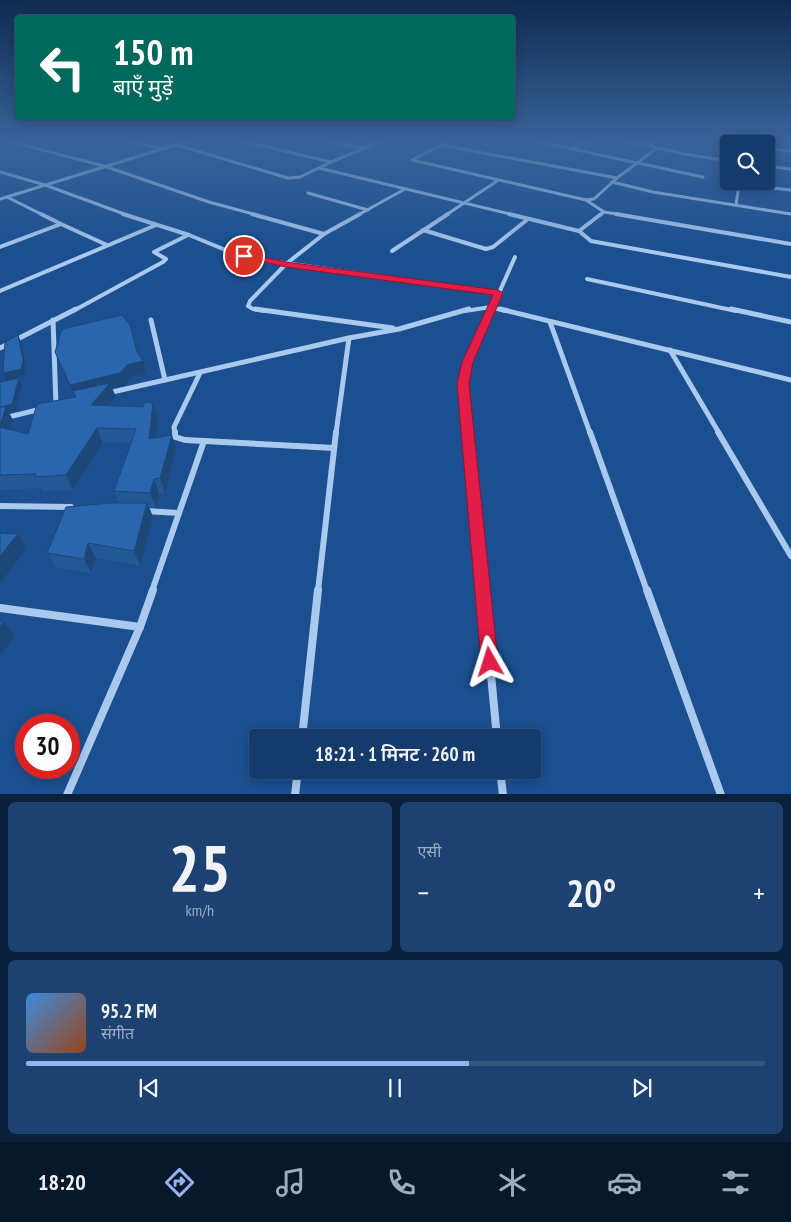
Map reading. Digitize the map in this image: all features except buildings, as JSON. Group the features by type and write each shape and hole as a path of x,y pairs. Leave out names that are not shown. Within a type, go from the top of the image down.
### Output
{"street":[{"path":"19,178 189,235 233,253 286,264 498,293"},
{"path":"0,198 68,178"},
{"path":"139,178 209,202 324,234"},
{"path":"361,178 579,231 582,236 591,241 791,277"},
{"path":"485,178 586,200 594,199 617,178"},
{"path":"392,251 497,181"},
{"path":"612,182 653,192 791,214"},
{"path":"736,205 738,184 791,190"},
{"path":"399,329 253,310 248,306 250,301 286,264 324,234 406,189"},
{"path":"308,193 368,210"},
{"path":"7,196 107,245"},
{"path":"586,200 604,212 791,244"},
{"path":"579,231 604,212"},
{"path":"424,230 486,249 493,247 528,219"},
{"path":"0,247 61,224"},
{"path":"0,290 156,224"},
{"path":"0,348 164,262 166,260 165,257 154,252 189,235"},
{"path":"496,729 463,384 468,362 515,257"},
{"path":"587,279 791,322"},
{"path":"101,395 349,338 399,329 470,309 491,307 791,380"},
{"path":"53,320 56,405"},
{"path":"151,320 160,349 165,380"},
{"path":"550,322 721,794"},
{"path":"303,729 334,448 349,338"},
{"path":"670,350 791,556"},
{"path":"200,373 174,427 176,437 204,441 334,448"},
{"path":"0,419 65,403"},
{"path":"67,794 100,723 140,627 204,441"},
{"path":"0,506 77,508"},
{"path":"142,511 179,513"},
{"path":"0,608 140,627"},
{"path":"295,794 297,779"},
{"path":"501,779 503,794"}],"route":[{"path":"244,256 286,264 498,293 464,372 463,384 490,662"}]}
